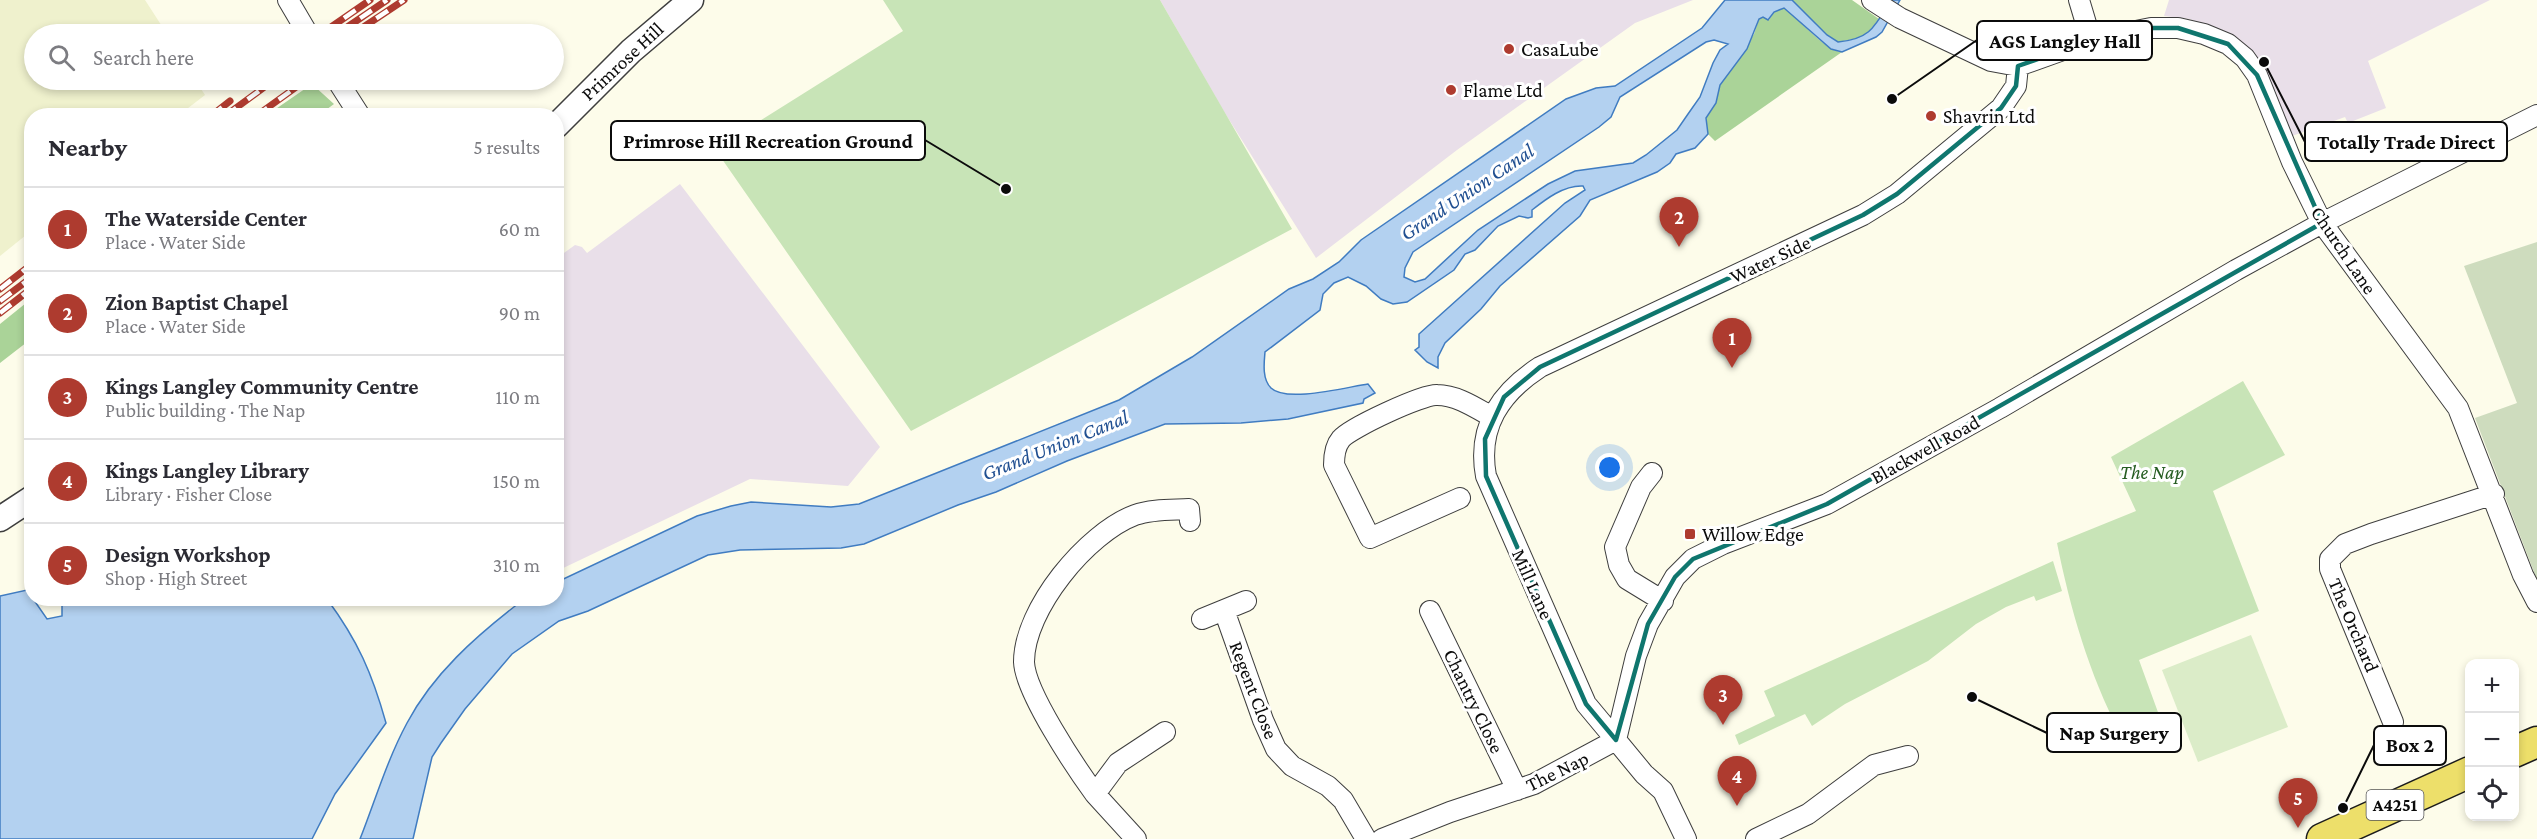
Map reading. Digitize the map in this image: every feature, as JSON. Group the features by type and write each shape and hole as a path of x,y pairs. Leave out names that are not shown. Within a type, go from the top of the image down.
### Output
{"main road":[{"path":"2519,750 2537,742"},
{"name":"A4251","path":"2322,839 2465,774"}],"street":[{"path":"288,0 302,24"},
{"name":"Primrose Hill","path":"564,118 631,51 691,0"},
{"path":"2079,0 2091,40"},
{"path":"1877,4 1900,18 1991,61 2018,66"},
{"name":"Church Lane","path":"2018,66 2091,40 2151,28 2178,28 2228,44 2246,58 2257,75 2292,162 2322,223 2458,408 2523,574 2537,602"},
{"name":"Water Side","path":"1492,417 1504,397 1522,379 1540,367 1863,215 1897,194 2001,108 2016,86 2018,66"},
{"path":"343,90 355,108"},
{"name":"Blackwell Road","path":"1616,740 1636,656 1648,624 1675,577 1693,559 1723,544 1827,504 2000,408 2225,276 2322,223 2537,115"},
{"path":"1460,498 1364,541 1334,465 1335,452 1341,439 1351,431 1417,399 1437,395 1462,401 1492,417"},
{"name":"Mill Lane","path":"1492,417 1482,457 1486,476 1586,704 1616,740"},
{"path":"1652,473 1641,488 1615,547 1619,565 1628,579 1663,601"},
{"name":"The Orchard","path":"2393,722 2330,568 2330,559 2345,544 2493,494"},
{"path":"0,519 24,503"},
{"path":"1136,839 1095,794 1076,767 1029,684 1024,662 1030,636 1051,589 1092,542 1105,531 1137,514 1190,509"},
{"path":"1202,619 1246,601"},
{"name":"Regent Close","path":"1224,610 1263,720 1276,749 1292,766 1328,786 1343,800 1366,839"},
{"name":"Chantry Close","path":"1430,611 1517,790"},
{"path":"1095,794 1118,763 1165,732"},
{"path":"1616,740 1644,774 1663,791 1686,839"},
{"name":"The Nap","path":"1382,839 1450,812 1534,784 1616,740"},
{"path":"1756,839 1808,814 1874,765 1908,756"}],"highlighted area":[{"path":"2151,28 2178,28 2228,44 2257,75 2322,223 1827,504 1693,559 1675,577 1648,624 1616,740 1586,704 1486,476 1485,439 1504,397 1540,367 1863,215 1897,194 2001,108 2016,86 2018,66 2091,40"}],"shaded area":[{"path":"1160,0 1693,0 1635,23 1457,150 1316,258 1223,110"},
{"path":"2169,0 2490,0 2368,61 2386,108 2348,123 2345,117 2292,136 2276,93 2256,57 2210,27 2189,19 2164,16"},
{"path":"680,184 880,447 848,486 750,479 564,568 564,253 575,245 582,247 587,253"}],"green space":[{"path":"0,0 145,0 161,24 24,24 24,90 202,90 205,95 188,108 24,108 24,237 0,256"},
{"path":"883,0 1160,0 1292,229 911,431 715,149 903,31"},
{"path":"1792,0 1852,0 1879,19 1864,37 1838,42 1827,35"},
{"path":"1783,8 1828,46 1842,52 1715,141 1708,134 1706,118 1716,103 1720,85 1754,34 1759,19 1763,16 1769,20 1774,12"},
{"path":"303,90 319,90 334,104 329,108 277,108"},
{"path":"2537,242 2537,580 2475,418 2517,403 2464,266"},
{"path":"24,305 24,344 0,363 0,324"},
{"path":"2243,381 2285,455 2213,491 2259,611 2139,660 2159,715 2120,733 2099,688 2082,640 2057,543 2136,511 2111,457"},
{"path":"2053,561 2062,591 2036,601 2034,596 2006,607 1976,624 1928,661 1845,704 1812,726 1805,714 1739,745 1735,735 1775,716 1764,691"},
{"path":"2251,635 2288,727 2198,762 2162,670"}],"water":[{"name":"Grand Union Canal","path":"1725,0 1792,0 1827,35 1838,42 1858,38 1871,30 1891,0 1900,0 1882,32 1842,52 1831,49 1784,8 1774,12 1768,20 1763,17 1759,19 1747,49 1720,85 1716,103 1706,118 1708,134 1695,148 1676,154 1670,163 1657,172 1590,200 1580,216 1500,286 1481,309 1445,343 1438,357 1438,368 1427,362 1415,350 1419,347 1419,334 1565,203 1585,190 1583,186 1562,190 1549,197 1532,210 1532,217 1519,216 1498,226 1475,250 1465,254 1454,270 1407,302 1393,304 1381,299 1366,286 1348,277 1334,283 1323,294 1320,310 1265,352 1264,371 1271,388 1279,392 1303,394 1368,384 1375,393 1364,399 1363,403 1288,419 1241,423 1165,424 1067,461 996,492 958,505 864,544 841,548 740,550 708,555 588,611 559,621 512,654 465,709 441,743 432,757 413,839 360,839 393,751 417,705 456,657 515,606 564,606 564,579 697,516 751,502 831,507 859,504 1119,400 1192,357 1289,289 1313,279 1339,262 1361,240 1566,99 1596,88 1615,86 1702,28","holes":["1714,40 1728,44 1720,50 1700,97 1677,130 1646,155 1633,163 1575,171 1548,184 1478,230 1425,279 1415,282 1404,277 1405,268 1413,252 1599,127 1611,117 1620,97 1706,42"]},
{"path":"24,591 24,606 38,606 47,619 62,616 62,606 332,606 363,658 386,723 335,794 312,839 0,839 0,596"}],"railway":[{"path":"335,24 370,0"},
{"path":"352,24 387,0"},
{"path":"368,24 404,0"},
{"path":"236,108 260,90"},
{"path":"267,108 292,90"},
{"path":"221,108 230,101"},
{"path":"0,289 24,270"},
{"path":"0,301 24,283"},
{"path":"0,313 24,294"}],"place":[{"name":"CasaLube","path":"1509,49"},
{"name":"Totally Trade Direct","path":"2264,62"},
{"name":"Flame Ltd","path":"1451,90"},
{"name":"AGS Langley Hall","path":"1892,99"},
{"name":"Shavrin Ltd","path":"1931,116"},
{"name":"Primrose Hill Recreation Ground","path":"1006,189"},
{"name":"Zion Baptist Chapel","path":"1679,247"},
{"name":"The Waterside Center","path":"1732,368"},
{"name":"Willow Edge","path":"1690,534"},
{"name":"Nap Surgery","path":"1972,697"},
{"name":"Kings Langley Community Centre","path":"1723,725"},
{"name":"Kings Langley Library","path":"1737,806"},
{"name":"Box 2","path":"2343,808"},
{"name":"Design Workshop","path":"2298,828"}]}
